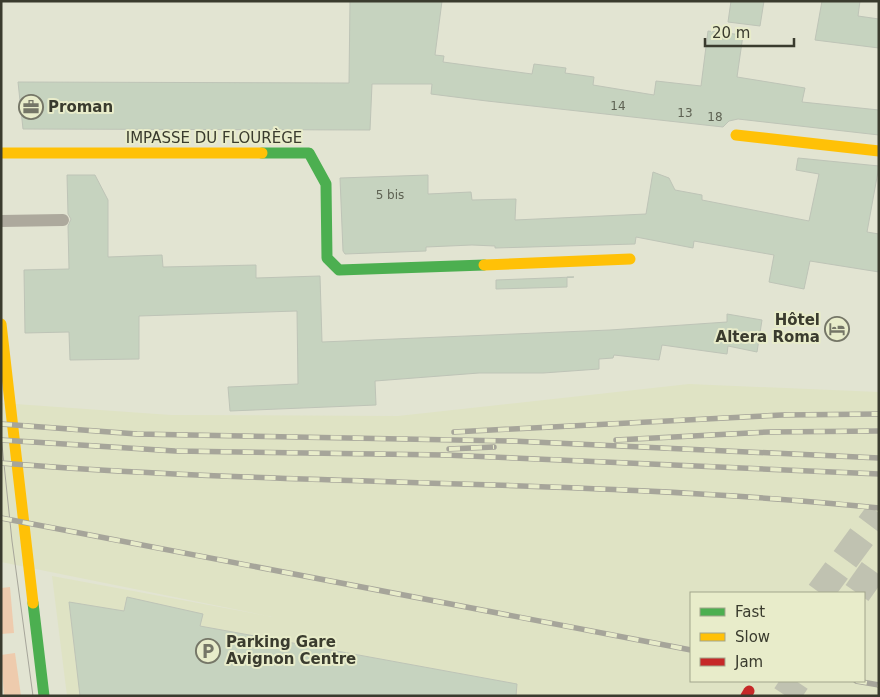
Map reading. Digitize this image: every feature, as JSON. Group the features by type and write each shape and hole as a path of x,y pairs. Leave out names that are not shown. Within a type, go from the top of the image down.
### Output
{"street":[{"path":"736,135 879,151"},
{"name":"IMPASSE DU FLOURÈGE","path":"1,153 309,153 326,184 327,258 339,270 630,259"},
{"path":"1,324 44,696"}],"lane":[{"path":"1,221 63,220"}],"shaded area":[{"path":"689,384 879,392 879,696 67,696 52,576 273,617 1,562 1,403 171,415 398,416"},
{"path":"10,587 14,633 1,634 1,588"},
{"path":"15,653 21,696 4,696 1,655"}],"building":[{"path":"350,1 442,1 435,55 444,56 443,62 532,74 534,64 566,68 565,73 594,77 593,85 654,95 656,81 701,86 708,31 743,35 737,77 805,88 802,102 879,110 879,135 738,119 729,121 723,127 487,101 431,94 432,84 372,84 370,130 23,129 18,82 349,83"},
{"path":"731,1 764,1 760,26 728,22"},
{"path":"822,1 860,1 858,16 879,19 879,48 815,40"},
{"path":"798,158 879,166 867,232 879,234 879,272 810,261 804,289 769,282 774,255 694,241 693,248 636,237 635,244 495,248 495,246 472,245 426,247 426,251 345,254 343,251 340,178 428,175 428,194 471,192 472,200 516,199 515,220 646,214 653,172 669,178 675,190 702,195 702,200 809,221 819,174 796,170"},
{"path":"67,175 95,175 108,200 108,257 162,255 163,267 256,265 256,278 320,276 322,342 610,330 727,322 727,314 762,320 757,352 728,346 727,354 662,345 659,360 614,355 613,358 599,359 599,369 543,373 479,373 375,381 376,405 230,411 228,387 298,384 297,311 139,316 139,359 70,360 69,332 25,333 24,270 69,269 68,226 71,219 68,214"},
{"path":"567,277 567,287 496,289 496,280"},
{"name":"Parking Gare Avignon Centre","path":"127,597 203,614 200,626 517,684 516,696 80,696 69,602 124,611"}],"tunnel":[{"path":"821,592 879,513"},
{"path":"858,592 879,562"},
{"path":"786,696 795,682"}],"tram line":[{"path":"1,435 12,541 33,696"}],"railway":[{"path":"454,432 782,415 879,414"},
{"path":"1,424 137,434 512,441 879,458"},
{"path":"616,440 769,432 879,431"},
{"path":"1,440 175,451 445,455 879,474"},
{"path":"449,449 494,447"},
{"path":"1,463 220,476 660,492 769,498 879,508"},
{"path":"1,518 690,650"},
{"path":"862,682 879,685"}],"traffic: fast":[{"path":"262,153 309,153 326,184 327,258 339,270 484,265"},
{"path":"33,603 44,696"}],"traffic: slow":[{"path":"736,135 879,151"},
{"path":"1,153 262,153"},
{"path":"484,265 630,259"},
{"path":"1,324 33,603"}],"traffic: jam":[{"path":"746,696 749,691"}],"place":[{"name":"Proman","path":"31,107"},
{"name":"Hôtel Altera Roma","path":"837,329"},
{"name":"Parking Gare Avignon Centre","path":"208,651"}]}
